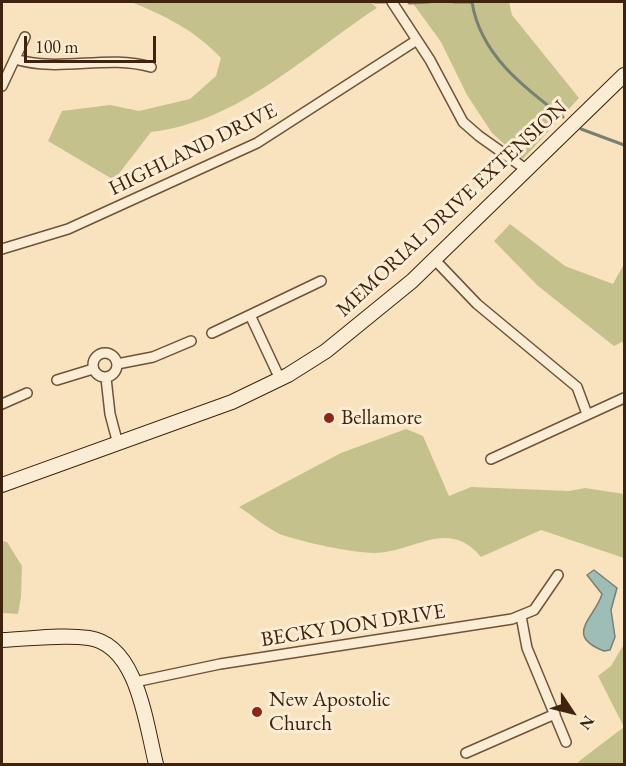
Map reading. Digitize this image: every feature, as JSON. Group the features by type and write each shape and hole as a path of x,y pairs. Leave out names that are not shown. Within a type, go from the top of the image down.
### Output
{"street":[{"path":"392,2 417,40 464,122 479,136 527,170"},
{"path":"2,86 25,37"},
{"name":"HIGHLAND DRIVE","path":"2,249 68,229 257,143 417,40"},
{"path":"15,59 49,66 135,62 151,67"},
{"name":"MEMORIAL DRIVE EXTENSION","path":"2,484 232,402 280,379 326,351 355,330 434,260 624,75"},
{"path":"434,260 477,304 577,387 587,414"},
{"path":"212,333 321,281"},
{"path":"250,315 280,379"},
{"path":"117,364 153,357 191,341"},
{"path":"101,353 111,355 117,364 116,372 106,378 98,376 93,369 93,361 101,353"},
{"path":"57,380 93,369"},
{"path":"106,378 110,414 118,444"},
{"path":"2,404 27,393"},
{"path":"491,459 624,398"},
{"path":"558,574 534,610 521,616 527,648 566,742"},
{"name":"BECKY DON DRIVE","path":"135,682 220,664 450,630 521,616"},
{"path":"2,639 95,639 117,652 135,682 156,765"},
{"path":"466,753 555,714"}],"shaded area":[{"path":"131,2 371,2 377,8 270,84 242,100 213,115 183,126 151,132 114,180 48,141 62,111 110,105 139,111 190,99 216,76 221,58 179,25"},
{"path":"412,2 509,2 512,15 579,98 522,160 492,133 467,95 441,42"},
{"path":"510,224 565,266 613,284 624,264 624,341 614,346 538,286 494,241"},
{"path":"406,429 423,436 449,496 471,487 569,491 585,488 624,494 624,558 541,530 481,557 469,545 443,538 389,552 352,551 282,535 239,507 341,453"},
{"path":"2,541 7,542 22,566 18,614 2,613"},
{"path":"624,644 624,727 598,676 611,666"},
{"path":"624,727 624,764 579,764 578,762"}],"water":[{"path":"594,570 617,588 611,610 615,637 610,650 604,651 585,639 584,632 602,594 587,575"}],"waterway":[{"path":"375,2 385,2"},
{"path":"409,3 429,2"},
{"path":"454,2 472,2"},
{"path":"472,2 484,38 494,53 533,94 563,117"},
{"path":"581,129 624,145"}],"place":[{"name":"Bellamore","path":"329,418"},
{"name":"New Apostolic Church","path":"257,712"}]}
